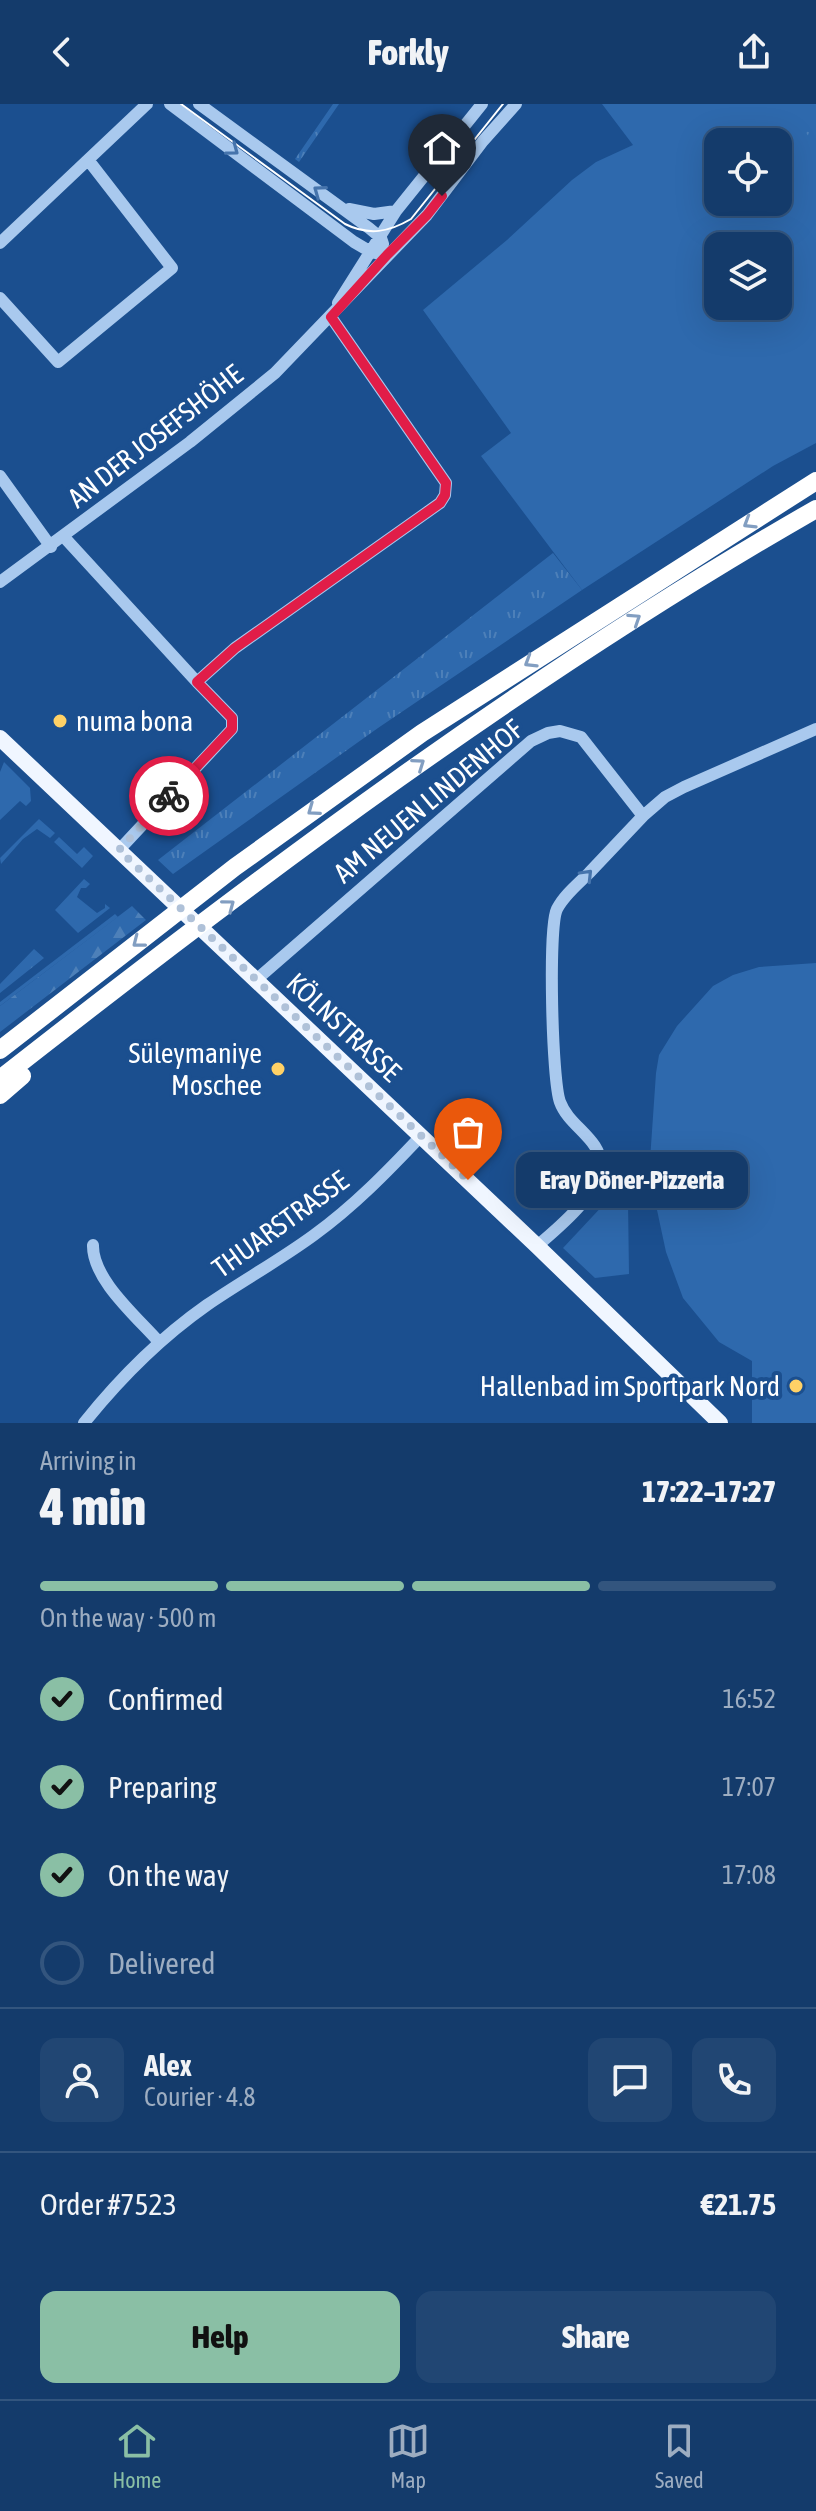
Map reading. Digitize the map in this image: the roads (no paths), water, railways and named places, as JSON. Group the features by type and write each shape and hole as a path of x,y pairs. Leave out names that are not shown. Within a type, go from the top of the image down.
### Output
{"highway":[{"path":"0,1050 212,885 410,741 816,481"},
{"path":"0,1079 356,809 470,728 646,612 816,509"},
{"path":"789,524 816,516"},
{"path":"0,1095 67,1040 145,969"}],"main road":[{"name":"KÖLNSTRASSE","path":"0,738 720,1423"}],"street":[{"path":"0,243 147,104"},
{"path":"170,104 371,252 387,255"},
{"path":"199,104 381,238 387,255"},
{"name":"AN DER JOSEFSHÖHE","path":"331,317 341,296 396,211 482,104"},
{"name":"AN DER JOSEFSHÖHE","path":"0,582 190,442 275,373 427,215 483,141 516,104"},
{"path":"0,298 58,362 172,268 89,161"},
{"path":"343,208 374,214 396,211"},
{"path":"197,682 235,648 440,503 445,495 446,483 331,317"},
{"path":"0,476 51,547"},
{"path":"64,537 232,718 232,729 119,850"},
{"path":"537,1246 576,1209 601,1172 599,1153 594,1144 571,1123 557,1095 552,940 553,919 558,907 643,816 665,797 816,729"},
{"name":"AM NEUEN LINDENHOF","path":"256,980 486,777 531,741 548,733 560,731 581,737 643,816"},
{"name":"THUARSTRASSE","path":"84,1423 108,1393 159,1342 205,1307 315,1234 379,1180 421,1136"},
{"path":"93,1245 93,1255 101,1276 159,1342"}],"tram line":[{"path":"181,104 345,224 371,231 395,227 411,219 503,104"}],"place":[{"name":"numa bona","path":"60,721"},
{"name":"Süleymaniye Moschee","path":"278,1069"},
{"name":"Eray Döner-Pizzeria","path":"468,1180"},
{"name":"Hallenbad im Sportpark Nord","path":"796,1386"}]}
